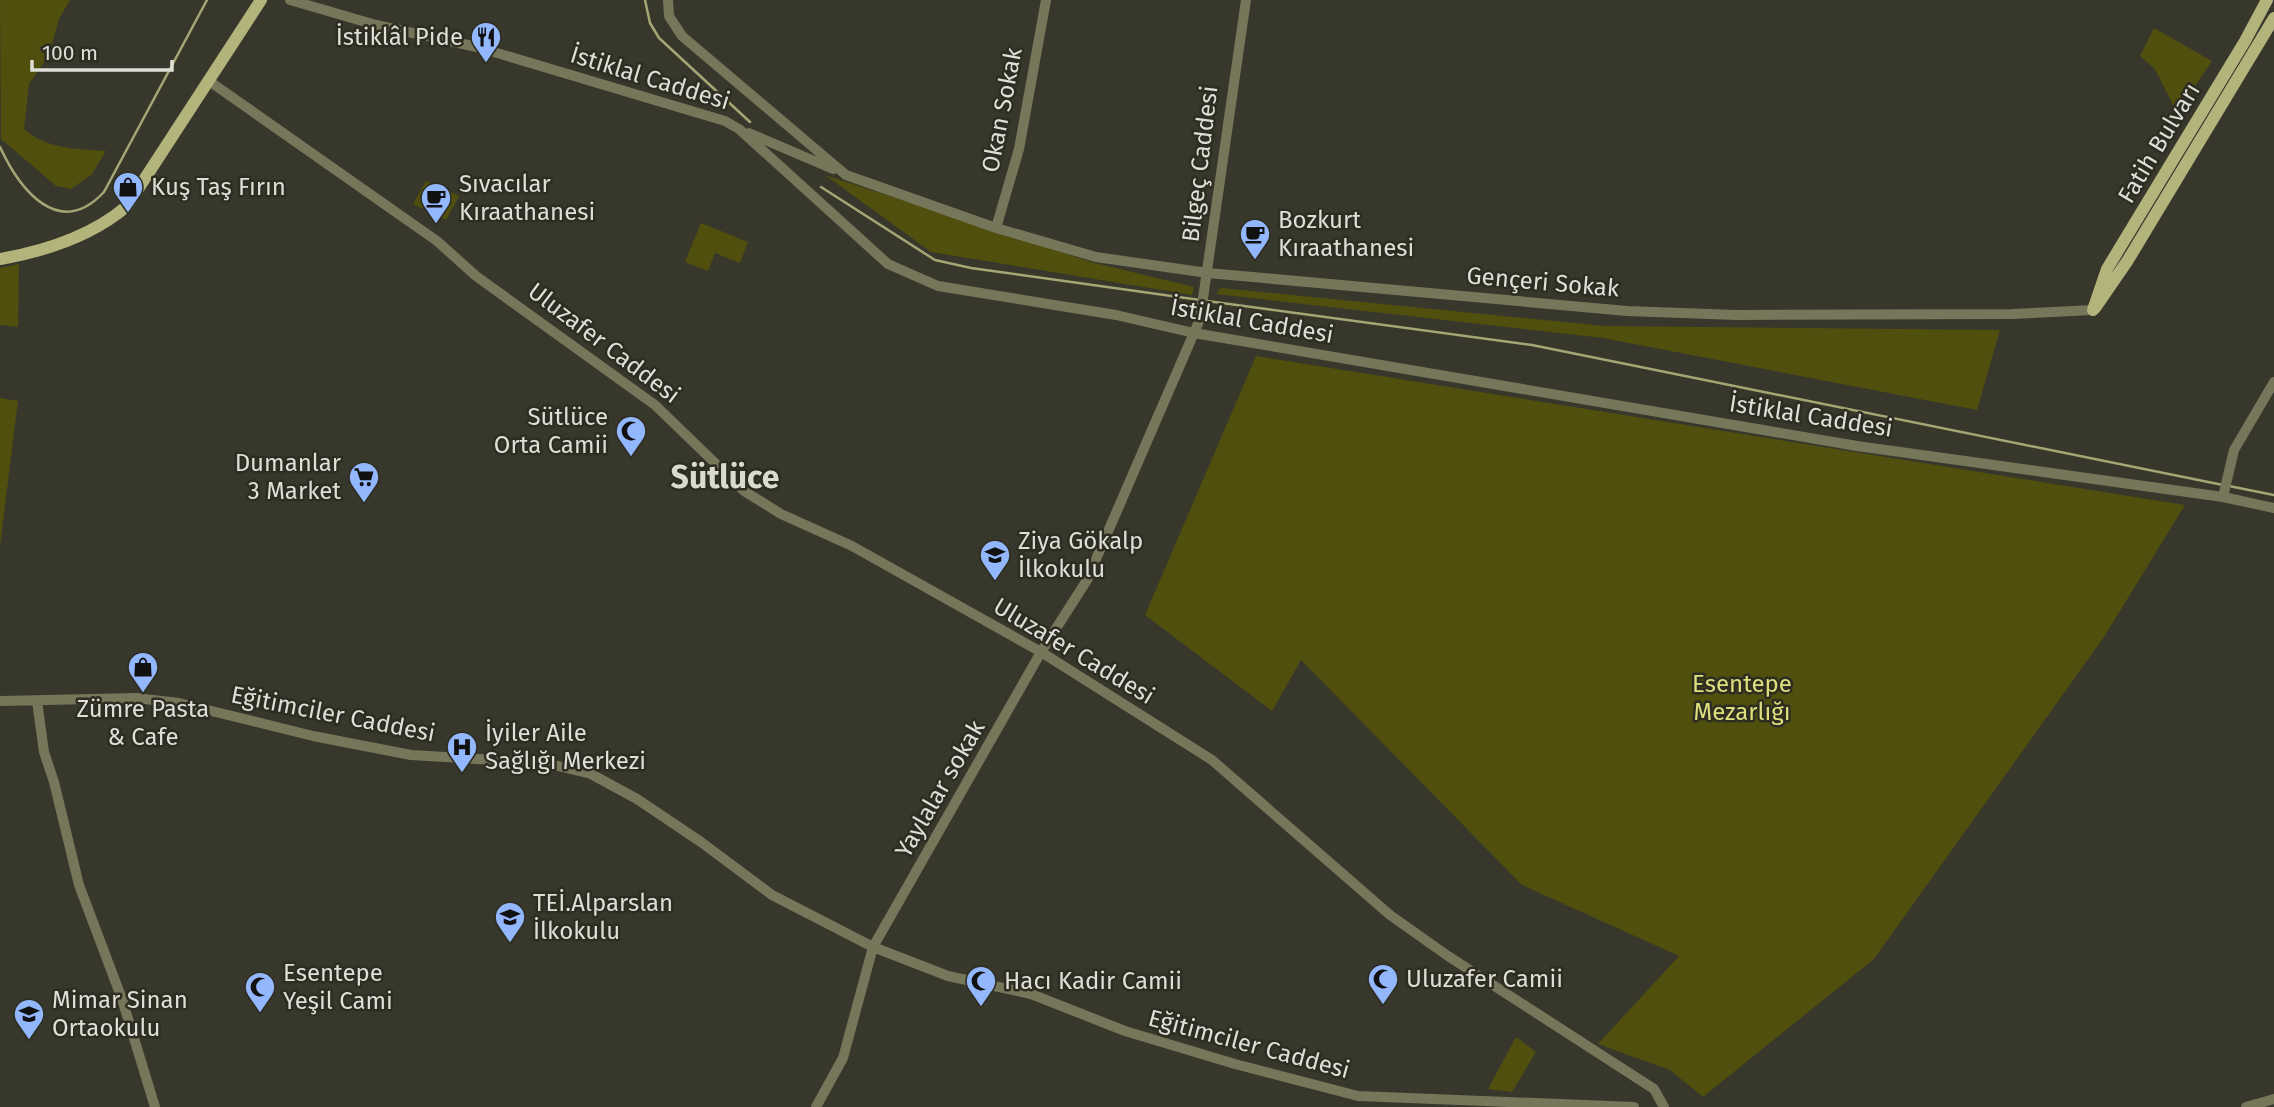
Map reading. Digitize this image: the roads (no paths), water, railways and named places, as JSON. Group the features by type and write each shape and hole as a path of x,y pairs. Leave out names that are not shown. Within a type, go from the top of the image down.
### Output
{"main road":[{"path":"0,258 23,255 96,230 128,206 261,0"},
{"name":"Fatih Bulvarı","path":"2092,310 2108,269 2267,0"},
{"path":"2092,310 2128,260 2274,18"}],"street":[{"name":"İstiklal Caddesi","path":"290,0 389,28 477,47 686,108 739,129 887,264 938,286 1116,315 1194,333 1857,446 2224,495 2274,508"},
{"path":"668,0 669,16 682,36 846,175"},
{"name":"Okan Sokak","path":"996,228 1019,149 1046,0"},
{"name":"Bilgeç Caddesi","path":"1194,333 1200,318 1208,273 1226,121 1246,0"},
{"name":"Uluzafer Caddesi","path":"209,80 437,241 477,276 655,405 744,491 781,514 852,546 1041,652 1212,760 1390,915 1470,971 1654,1089 1664,1107"},
{"name":"Gençeri Sokak","path":"739,129 846,175 996,228 1096,257 1208,273 1627,311 1736,315 2012,314 2092,310"},
{"name":"Yaylalar sokak","path":"816,1107 843,1058 873,947 1041,652 1087,580 1194,333"},
{"path":"2224,495 2234,450 2274,382"},
{"name":"Eğitimciler Caddesi","path":"0,701 136,698 179,704 313,736 411,755 539,762 591,774 637,799 772,895 873,947 948,976 1031,995 1125,1031 1320,1088 1377,1099 1557,1101 1634,1107"},
{"path":"37,701 44,752 79,885 122,999 155,1107"},
{"path":"2246,1107 2274,1099"}],"waterway":[{"path":"0,147 18,179 43,204 57,210 72,211 87,206 104,192 207,0"},
{"path":"645,0 650,23 659,38 750,122"},
{"path":"821,187 935,260 971,268 1200,300"},
{"path":"1207,301 1532,345 2223,485"},
{"path":"2229,486 2274,495"}],"place":[{"name":"İstiklâl Pide","path":"486,64"},
{"name":"Kuş Taş Fırın","path":"128,214"},
{"name":"Sıvacılar Kıraathanesi","path":"436,225"},
{"name":"Bozkurt Kıraathanesi","path":"1255,261"},
{"name":"Sütlüce Orta Camii","path":"631,458"},
{"name":"Dumanlar 3 Market","path":"364,504"},
{"name":"Ziya Gökalp İlkokulu","path":"995,582"},
{"name":"Zümre Pasta & Cafe","path":"143,694"},
{"name":"İyiler Aile Sağlığı Merkezi","path":"462,774"},
{"name":"TEİ.Alparslan İlkokulu","path":"510,944"},
{"name":"Uluzafer Camii","path":"1383,1006"},
{"name":"Hacı Kadir Camii","path":"981,1008"},
{"name":"Esentepe Yeşil Cami","path":"260,1014"},
{"name":"Mimar Sinan Ortaokulu","path":"29,1041"}],"district":[{"name":"Sütlüce","path":"725,477"}],"park label":[{"name":"Esentepe Mezarlığı","path":"1742,698"}]}
